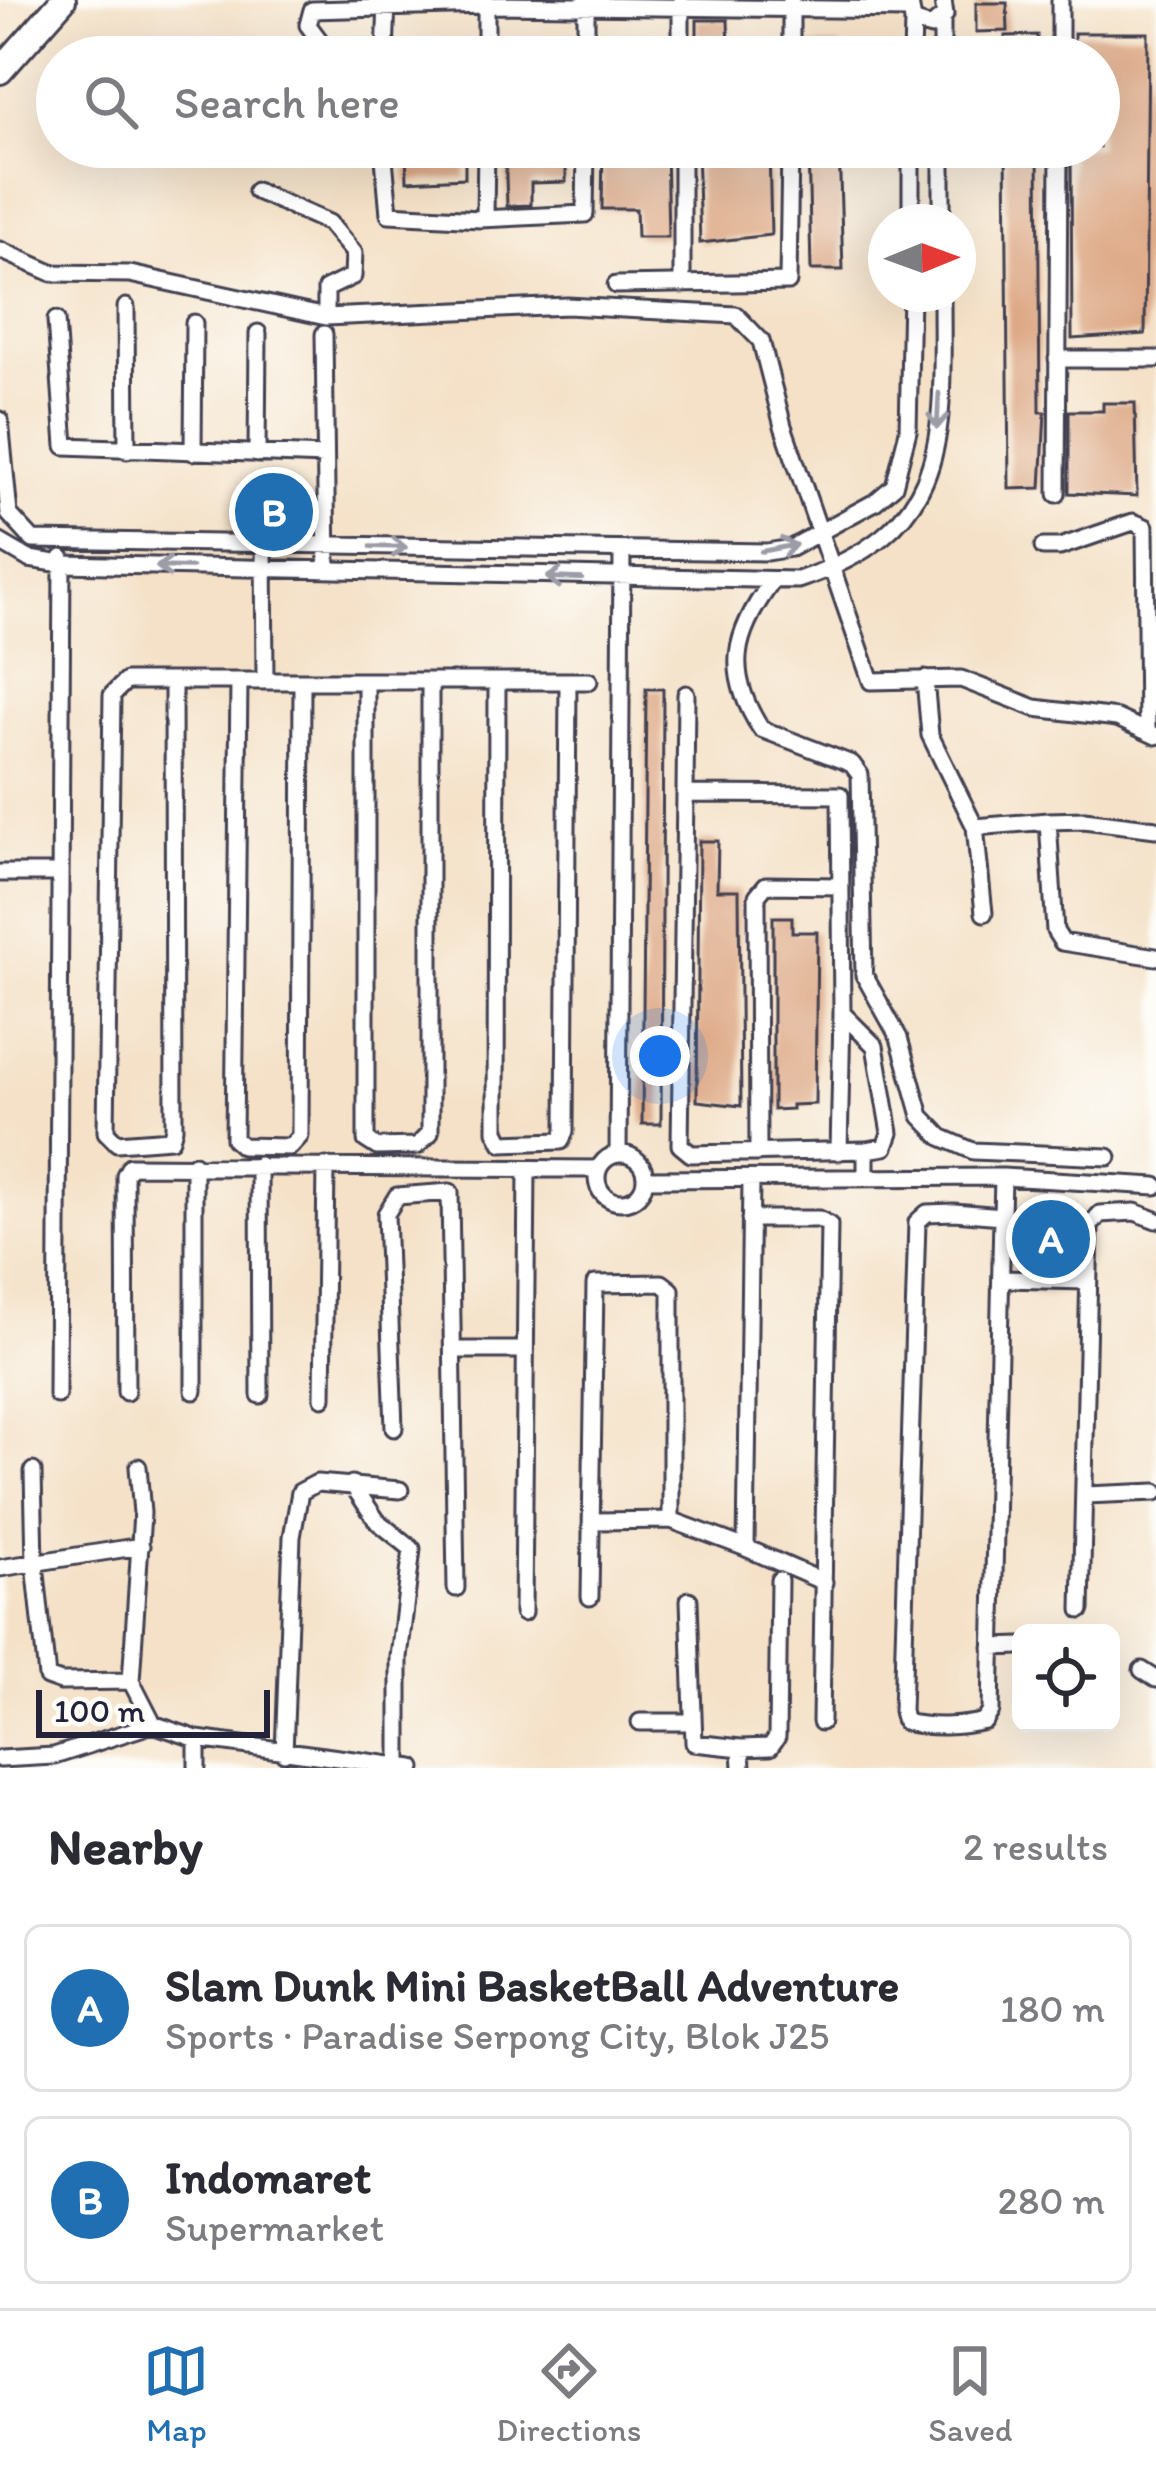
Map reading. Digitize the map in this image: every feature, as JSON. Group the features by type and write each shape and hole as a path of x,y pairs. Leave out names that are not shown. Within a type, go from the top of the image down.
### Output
{"main road":[{"path":"0,71 63,0"}],"street":[{"path":"942,36 944,0"},
{"path":"1060,0 1060,36"},
{"path":"486,2 486,36"},
{"path":"316,36 308,26 312,10 387,3 791,3 911,10 931,28 942,21"},
{"path":"386,36 387,3"},
{"path":"586,3 586,36"},
{"path":"791,3 791,36"},
{"path":"681,4 681,36"},
{"path":"385,168 389,214 485,216 585,214 586,168"},
{"path":"485,216 486,168"},
{"path":"682,168 682,285"},
{"path":"616,285 788,282 790,168"},
{"path":"911,168 911,204"},
{"path":"942,168 942,204"},
{"path":"1058,494 1059,168"},
{"path":"256,191 329,223 354,254 353,276 326,289 327,570"},
{"path":"0,250 52,273 130,274 325,325 567,306 681,308 736,315 761,341 783,426 871,681 961,680 1035,708 1100,713 1151,733 1151,609 1147,535 1140,522 1043,547"},
{"path":"127,308 127,450"},
{"path":"0,420 9,514 33,540 767,552 791,548 820,533 894,486 904,464 911,312"},
{"path":"0,542 29,559 62,564 771,583 834,566 910,514 931,475 942,312"},
{"path":"56,320 62,442 127,450 326,456"},
{"path":"911,320 942,322"},
{"path":"193,452 194,323"},
{"path":"257,454 258,333"},
{"path":"1057,359 1156,359"},
{"path":"856,513 872,542"},
{"path":"56,1395 62,543"},
{"path":"264,545 265,681"},
{"path":"618,1154 622,551"},
{"path":"771,583 739,630 740,675 761,729 852,764 860,775 864,975 899,1038 921,1116 941,1136 973,1151 1108,1157"},
{"path":"925,679 930,735 975,827 984,914"},
{"path":"173,681 174,1128 168,1142 118,1143 106,1132 112,695 126,681 173,681 366,681 589,682"},
{"path":"239,681 234,1139 242,1146 290,1147 300,1136 302,681"},
{"path":"366,681 366,1140 376,1147 417,1146 430,1133 430,682"},
{"path":"497,682 496,1131 502,1143 551,1144 561,1142 565,1131 568,682"},
{"path":"686,694 680,1145 692,1154 884,1147 890,1133 879,1058 866,1032 842,1013"},
{"path":"685,794 838,793 839,1152"},
{"path":"975,827 1084,820 1156,830"},
{"path":"1048,821 1055,931 1062,943 1156,958"},
{"path":"0,873 58,873"},
{"path":"758,1154 757,896 766,885 840,886"},
{"path":"866,1150 866,1178"},
{"path":"126,1392 127,1170 194,1164 598,1169 618,1154"},
{"path":"618,1154 636,1160 645,1179"},
{"path":"194,1164 194,1391"},
{"path":"259,1165 260,1395"},
{"path":"323,1398 326,1166"},
{"path":"524,1612 527,1169"},
{"path":"598,1169 601,1192 620,1203 634,1199 645,1179"},
{"path":"645,1179 1003,1177 1156,1186"},
{"path":"1002,1216 927,1213 917,1222 905,1722 985,1721 991,1711 1003,1177"},
{"path":"746,1548 751,1180"},
{"path":"394,1427 386,1214 398,1196 418,1191 453,1195 456,1588"},
{"path":"1081,1610 1090,1226 1100,1214 1135,1212 1156,1220"},
{"path":"750,1219 819,1219 829,1226 821,1722"},
{"path":"1004,1279 1087,1281"},
{"path":"590,1597 593,1286 662,1282 671,1290 671,1520"},
{"path":"454,1350 524,1350"},
{"path":"138,1467 141,1546 131,1681 153,1724"},
{"path":"33,1472 35,1564 47,1677 61,1682 131,1681"},
{"path":"284,1753 296,1501 311,1483 400,1490"},
{"path":"352,1484 377,1522 412,1549 399,1657 399,1768"},
{"path":"1086,1495 1156,1492"},
{"path":"594,1520 671,1520 824,1582"},
{"path":"0,1568 141,1546"},
{"path":"689,1600 696,1745 770,1747 777,1736 779,1580"},
{"path":"992,1647 1012,1646"},
{"path":"640,1722 692,1722"},
{"path":"0,1760 54,1756 153,1724 197,1738 284,1753 361,1766 412,1768"},
{"path":"197,1738 197,1768"},
{"path":"741,1748 742,1768"}],"green space":[{"path":"1075,1213 1076,1265 1027,1267 1026,1214"}],"building":[{"path":"976,3 1007,3 1008,31 976,32"},
{"path":"697,20 728,20 729,36 697,36"},
{"path":"1148,33 1145,334 1072,339 1071,168 1120,168 1120,36 1074,36"},
{"path":"407,168 465,168 465,178 407,181"},
{"path":"506,168 566,168 566,182 531,183 531,205 507,206"},
{"path":"603,168 666,168 668,237 637,237 636,209 602,209"},
{"path":"698,168 769,168 771,235 700,243"},
{"path":"809,168 840,168 843,270 811,270"},
{"path":"1006,168 1038,168 1040,412 1045,412 1041,488 1009,489"},
{"path":"1103,403 1135,403 1137,496 1069,493 1069,411 1103,411"},
{"path":"646,689 663,689 661,1124 642,1124"},
{"path":"699,841 718,841 717,890 739,890 741,1106 697,1101"},
{"path":"773,917 792,917 792,932 817,932 815,1104 773,1110"}],"place":[{"name":"Indomaret","path":"274,512"},
{"name":"Slam Dunk Mini BasketBall Adventure","path":"1051,1239"}]}
